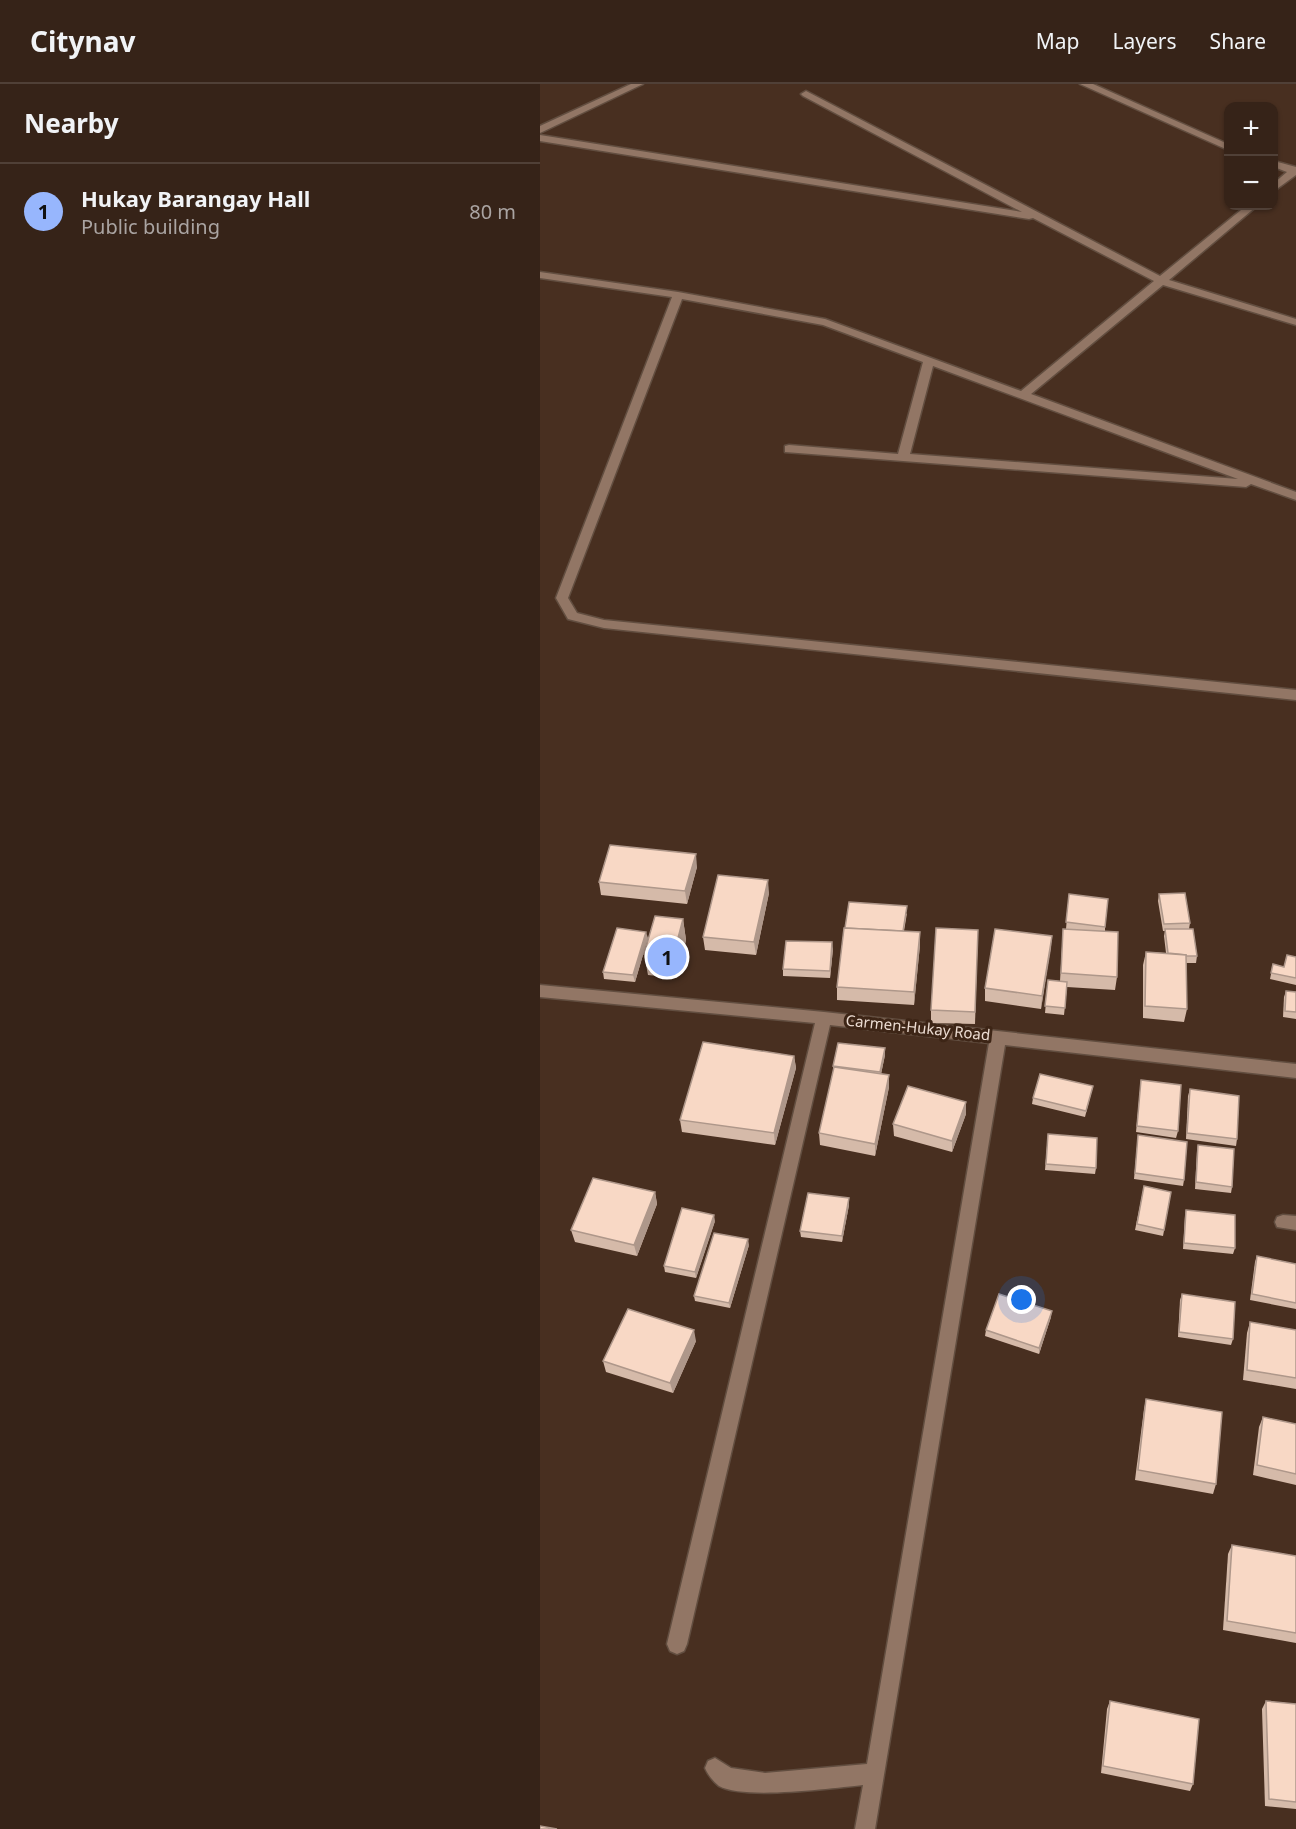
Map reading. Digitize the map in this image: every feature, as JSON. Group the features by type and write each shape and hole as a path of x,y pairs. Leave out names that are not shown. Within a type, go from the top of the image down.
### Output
{"street":[{"path":"540,130 638,84"},
{"path":"1090,85 1224,145"},
{"path":"806,94 1161,281 1296,322"},
{"path":"540,138 1042,218"},
{"path":"1278,165 1295,171"},
{"path":"1278,185 1295,171"},
{"path":"1024,394 1247,210"},
{"path":"540,275 678,295 825,322 1296,496"},
{"path":"678,295 562,598 572,616 616,625 1296,695"},
{"path":"903,457 929,360"},
{"path":"789,449 1263,484"},
{"name":"Carmen-Hukay Road","path":"540,991 824,1018 1296,1071"},
{"path":"677,1644 824,1018"},
{"path":"865,1829 998,1037"},
{"path":"714,1768 726,1778 765,1783 876,1774"}],"building":[{"path":"610,845 696,854 685,891 599,882"},
{"path":"718,875 768,880 754,942 703,937"},
{"path":"1185,893 1190,923 1164,924 1159,894"},
{"path":"1069,894 1108,899 1105,927 1066,922"},
{"path":"849,902 907,906 903,931 845,928"},
{"path":"655,916 683,919 673,957 644,954"},
{"path":"617,928 646,932 633,975 603,972"},
{"path":"844,928 920,932 914,992 837,987"},
{"path":"936,928 978,930 975,1012 931,1010"},
{"path":"995,929 1052,936 1042,996 985,988"},
{"path":"1063,929 1118,932 1117,977 1061,973"},
{"path":"1165,929 1193,929 1197,956 1168,953"},
{"path":"786,941 832,942 830,971 783,969"},
{"path":"1146,952 1186,955 1187,1009 1145,1006"},
{"path":"1287,955 1296,957 1296,978 1271,973 1273,964 1284,967"},
{"path":"1048,980 1067,982 1065,1008 1045,1006"},
{"path":"1286,991 1296,992 1296,1012 1285,1011"},
{"path":"703,1042 794,1056 774,1133 680,1120"},
{"path":"838,1043 885,1048 880,1072 833,1066"},
{"path":"834,1067 889,1075 875,1144 819,1133"},
{"path":"1040,1074 1093,1086 1086,1111 1033,1098"},
{"path":"1141,1080 1181,1085 1178,1131 1137,1126"},
{"path":"908,1086 966,1102 952,1141 893,1124"},
{"path":"1190,1089 1239,1096 1237,1139 1187,1133"},
{"path":"1048,1134 1097,1138 1096,1168 1046,1164"},
{"path":"1138,1135 1187,1142 1184,1180 1135,1173"},
{"path":"1198,1145 1234,1149 1232,1187 1196,1182"},
{"path":"593,1178 655,1192 634,1245 571,1230"},
{"path":"1144,1186 1171,1192 1164,1230 1137,1224"},
{"path":"808,1193 849,1198 842,1236 800,1231"},
{"path":"682,1208 714,1215 695,1272 664,1266"},
{"path":"1186,1210 1235,1215 1235,1248 1184,1243"},
{"path":"714,1233 748,1239 729,1303 694,1296"},
{"path":"1257,1256 1296,1264 1296,1303 1252,1294"},
{"path":"999,1294 1052,1311 1039,1348 986,1330"},
{"path":"1182,1294 1235,1302 1233,1339 1179,1332"},
{"path":"628,1309 694,1330 670,1383 603,1361"},
{"path":"1250,1322 1296,1330 1296,1378 1247,1370"},
{"path":"1146,1399 1222,1412 1216,1484 1138,1470"},
{"path":"1263,1417 1296,1424 1296,1474 1257,1465"},
{"path":"1232,1545 1296,1556 1296,1633 1227,1621"},
{"path":"1110,1701 1199,1719 1193,1784 1103,1766"},
{"path":"1266,1701 1296,1704 1296,1802 1269,1799"},
{"path":"540,1826 557,1829 540,1829"}],"place":[{"name":"Hukay Barangay Hall","path":"667,957"}]}
